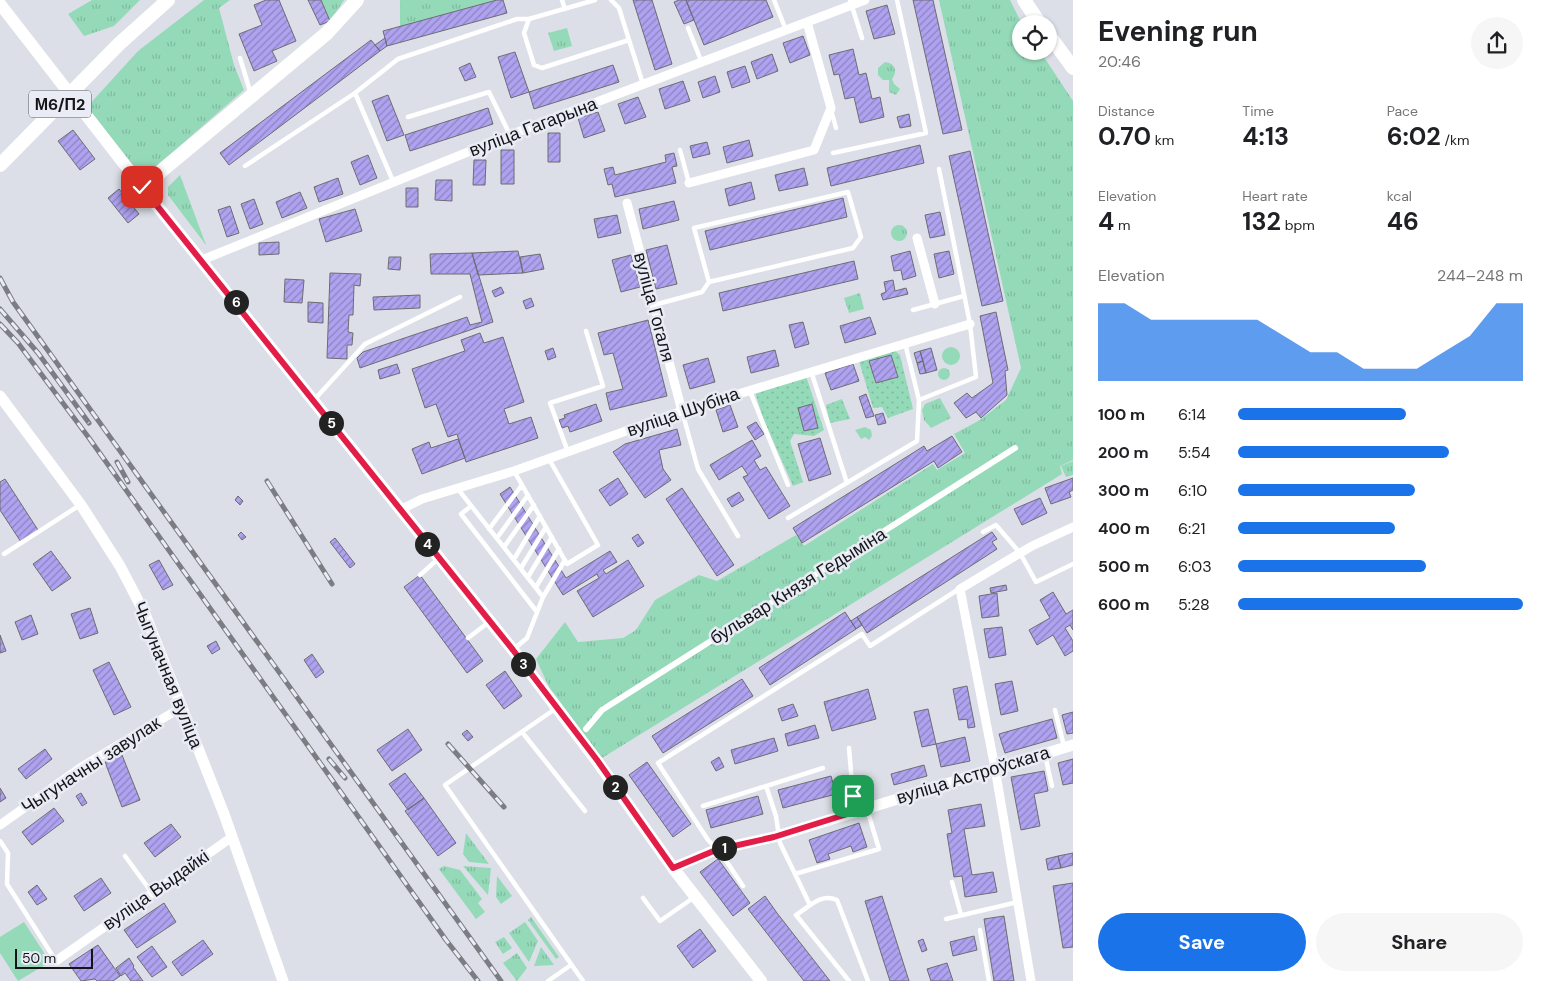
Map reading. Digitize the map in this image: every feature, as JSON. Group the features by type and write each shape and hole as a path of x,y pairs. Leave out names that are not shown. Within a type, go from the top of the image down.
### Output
{"main road":[{"name":"М6/П2","path":"0,165 119,44 168,0"},
{"path":"344,15 348,0"},
{"path":"142,187 327,33 357,0"},
{"path":"1024,0 1034,15"},
{"path":"0,4 142,187 513,650 597,760 673,868 761,981"},
{"path":"1057,46 1073,68"}],"street":[{"name":"вуліца Гагарына","path":"202,260 510,135 643,86 851,3 865,0"},
{"path":"689,183 814,150 831,108 807,22"},
{"name":"вуліца Гогаля","path":"626,203 682,411"},
{"path":"917,238 935,304"},
{"name":"вуліца Шубіна","path":"400,510 422,499 514,471 749,389 970,324"},
{"name":"Чыгуначная вуліца","path":"0,396 81,504 120,566 145,614 232,837 283,981"},
{"name":"бульвар Князя Гедыміна","path":"586,729 602,710 1015,448"},
{"path":"1031,981 996,768 960,589 1020,553 1073,527"},
{"name":"Чыгуначны завулак","path":"0,825 83,766 182,707"},
{"name":"вуліца Астроўскага","path":"673,868 716,850 780,835 1069,746"},
{"name":"вуліца Выдайкі","path":"56,961 232,837"}],"lane":[{"path":"562,0 565,8"},
{"path":"245,166 355,93 398,59 517,19 529,19 595,0"},
{"path":"612,0 619,8 643,86"},
{"path":"774,0 786,30"},
{"path":"833,153 926,132 897,0"},
{"path":"851,3 862,38"},
{"path":"529,19 524,33 534,65 542,68 629,40"},
{"path":"688,28 702,63"},
{"path":"240,58 252,96"},
{"path":"408,117 489,92 510,135"},
{"path":"355,93 393,181"},
{"path":"831,108 836,128"},
{"path":"680,150 689,183"},
{"path":"918,400 976,377 970,324 939,169"},
{"path":"654,305 702,292 709,282 853,248 861,237 848,192 694,228 709,282"},
{"path":"913,310 964,296"},
{"path":"312,400 365,344 460,297"},
{"path":"568,452 550,403 603,386 586,331"},
{"path":"788,518 917,442 918,400 905,343"},
{"path":"811,371 847,484"},
{"path":"749,389 788,485"},
{"path":"682,411 698,469 738,536"},
{"path":"514,471 567,564 598,545 549,459"},
{"path":"490,529 522,485"},
{"path":"458,489 544,596"},
{"path":"497,538 528,495"},
{"path":"4,554 81,504"},
{"path":"504,547 534,505"},
{"path":"470,506 461,514 537,612"},
{"path":"514,559 540,516"},
{"path":"983,532 996,525 1020,553 1036,582 1073,564"},
{"path":"521,568 546,527"},
{"path":"528,577 552,538"},
{"path":"536,587 559,549"},
{"path":"420,575 439,558"},
{"path":"513,650 527,638 544,596 564,560"},
{"path":"743,886 721,853 716,850 658,764 862,634 870,646 960,589"},
{"path":"468,638 490,622"},
{"path":"556,708 445,785 583,981"},
{"path":"1055,710 1069,746"},
{"path":"522,732 585,811"},
{"path":"795,874 878,849 862,809 853,796 849,748"},
{"path":"1044,754 1052,786"},
{"path":"703,806 823,768"},
{"path":"766,786 780,835 780,843 810,905"},
{"path":"0,841 8,853 7,884 56,961"},
{"path":"125,856 152,894"},
{"path":"952,882 960,915"},
{"path":"643,898 660,921 696,896"},
{"path":"849,981 796,915 820,898 831,897 838,900 868,981"},
{"path":"946,918 1018,902"},
{"path":"980,930 989,981"},
{"path":"548,981 571,965"}],"green space":[{"path":"92,0 140,0 114,26 84,36 68,14"},
{"path":"204,0 230,0 219,8 234,65 244,90 151,171 136,169 87,107 138,51"},
{"path":"321,0 344,0 330,21"},
{"path":"400,0 497,0 400,27"},
{"path":"939,0 1010,0 1018,15 1012,15 1012,60 1046,60 1073,101 1073,460 1060,466 1062,474 602,758 549,687 536,659 565,622 578,642 623,638 636,630 655,600 699,575 717,581 796,535 804,546 933,464 937,470 965,453 954,434 980,420 1006,400 1021,368"},
{"path":"567,28 572,46 554,51 548,33"},
{"path":"885,62 891,64 895,70 892,79 894,84 900,89 896,95 889,92 889,80 883,80 878,75 878,68"},
{"path":"180,175 206,245 168,195 168,187"},
{"path":"896,225 902,225 907,230 905,239 896,241 891,236 891,230"},
{"path":"860,293 864,309 849,313 844,298"},
{"path":"951,347 957,350 960,356 957,362 951,365 945,362 942,356 945,350"},
{"path":"894,350 900,355 913,409 888,418 882,407 873,408 859,361"},
{"path":"942,368 946,368 950,374 946,380 942,380 938,376 938,372"},
{"path":"806,376 824,430 814,436 794,434 790,441 803,482 793,486 763,418 755,392"},
{"path":"940,398 951,418 931,428 924,420 922,410 925,404"},
{"path":"842,399 850,419 830,423 826,405"},
{"path":"865,427 871,430 872,436 869,440 865,437 861,439 855,430"},
{"path":"1073,461 1073,475 1066,477 1061,466"},
{"path":"466,833 489,864 469,862 463,854"},
{"path":"444,866 460,870 482,899 478,903 485,912 476,919 439,869"},
{"path":"463,866 491,868 488,895"},
{"path":"497,876 512,896 501,904 496,897"},
{"path":"531,917 559,957 556,959 528,920"},
{"path":"24,922 50,962 18,981 0,953 0,937"},
{"path":"525,922 538,941 529,962 509,933"},
{"path":"504,937 512,948 503,954 495,942"},
{"path":"541,947 554,965 534,966"},
{"path":"517,953 527,968 517,981 503,963"}],"building":[{"path":"266,0 279,0 296,41 272,51 277,61 254,71 239,34 262,25 254,5"},
{"path":"308,0 321,0 330,21 320,25"},
{"path":"497,0 503,0 507,13 387,46 383,31"},
{"path":"633,0 652,0 672,64 655,70"},
{"path":"686,0 694,20 684,24 674,2"},
{"path":"686,0 766,0 773,17 704,45"},
{"path":"913,0 933,0 962,130 943,134"},
{"path":"887,5 895,34 874,39 866,11"},
{"path":"803,36 810,55 790,63 783,43"},
{"path":"385,38 387,46 380,51 375,45"},
{"path":"371,40 380,51 229,165 220,153"},
{"path":"853,49 859,75 866,73 872,99 880,97 884,117 860,123 854,97 845,99 839,74 834,75 829,55"},
{"path":"515,52 529,92 511,98 498,57"},
{"path":"772,54 778,71 757,79 751,62"},
{"path":"470,63 476,77 465,81 459,68"},
{"path":"613,65 619,82 534,109 529,92"},
{"path":"745,66 750,82 732,88 727,72"},
{"path":"715,76 720,92 703,98 698,82"},
{"path":"683,81 690,101 665,109 659,89"},
{"path":"388,95 404,135 387,141 372,101"},
{"path":"638,97 646,117 625,124 618,104"},
{"path":"488,108 493,124 410,151 405,135"},
{"path":"598,112 605,131 584,138 578,118"},
{"path":"909,114 911,126 900,128 897,117"},
{"path":"73,130 95,159 80,170 58,141"},
{"path":"548,133 560,133 560,162 548,162"},
{"path":"749,140 753,156 727,163 723,147"},
{"path":"707,142 710,154 693,158 690,146"},
{"path":"920,145 924,163 831,186 827,168"},
{"path":"501,150 514,150 514,184 501,184"},
{"path":"970,151 1003,301 982,306 949,156"},
{"path":"674,153 677,166 672,167 676,183 615,197 612,184 608,185 604,169 613,167 615,175 666,162 665,155"},
{"path":"368,155 377,178 360,185 351,162"},
{"path":"474,160 486,160 485,185 473,185"},
{"path":"804,168 808,185 779,191 775,175"},
{"path":"338,178 343,194 319,202 314,187"},
{"path":"436,180 452,180 452,201 435,200"},
{"path":"751,182 755,199 729,206 725,189"},
{"path":"406,188 418,188 418,207 406,207"},
{"path":"119,189 139,214 128,223 108,198"},
{"path":"300,192 307,208 282,218 276,202"},
{"path":"843,198 847,217 710,250 705,231"},
{"path":"254,199 263,224 250,229 241,204"},
{"path":"674,201 679,220 643,229 639,209"},
{"path":"230,206 239,233 227,237 218,210"},
{"path":"355,209 362,231 326,242 319,219"},
{"path":"940,212 945,235 930,238 925,215"},
{"path":"617,215 621,233 598,238 594,219"},
{"path":"279,242 279,254 259,255 259,243"},
{"path":"667,245 677,284 656,289 646,250"},
{"path":"518,251 523,273 478,275 472,253"},
{"path":"910,251 916,276 903,280 901,270 894,271 891,256"},
{"path":"949,251 954,274 939,278 934,254"},
{"path":"472,253 493,322 360,368 357,358 363,352 467,317 470,325 482,322 470,274 431,274 430,254"},
{"path":"540,254 544,269 523,273 520,257"},
{"path":"631,255 640,287 621,292 612,260"},
{"path":"389,257 401,257 400,270 388,269"},
{"path":"854,261 858,279 723,311 719,293"},
{"path":"330,273 361,274 360,286 354,285 353,315 349,315 348,332 353,333 352,345 347,345 347,359 327,358"},
{"path":"285,279 304,280 302,303 284,302"},
{"path":"893,280 895,291 906,288 908,294 883,300 881,294 886,292 884,282"},
{"path":"501,287 504,293 495,297 492,291"},
{"path":"420,295 420,308 374,310 373,297"},
{"path":"531,298 534,306 526,309 523,301"},
{"path":"308,302 323,303 323,323 308,322"},
{"path":"996,312 1008,370 1005,371 1007,395 981,418 976,412 966,418 954,403 967,393 972,398 993,383 980,316"},
{"path":"870,317 876,334 845,343 840,326"},
{"path":"648,320 667,396 610,410 606,393 623,389 613,353 604,355 598,333"},
{"path":"803,322 809,344 795,348 789,325"},
{"path":"480,333 484,343 503,337 524,402 504,409 509,424 531,417 538,438 466,462 457,434 448,437 436,404 425,408 412,369 465,351 461,340"},
{"path":"553,348 556,357 548,360 545,351"},
{"path":"931,348 937,370 926,373 920,351"},
{"path":"775,350 779,366 751,373 747,357"},
{"path":"920,351 923,361 917,363 914,353"},
{"path":"891,355 898,377 876,383 869,361"},
{"path":"708,358 715,382 690,389 683,365"},
{"path":"923,361 926,373 920,374 917,363"},
{"path":"397,364 400,373 380,379 378,370"},
{"path":"853,364 859,381 831,390 825,373"},
{"path":"866,394 874,416 866,418 859,397"},
{"path":"596,404 602,421 570,432 568,426 562,428 559,420 565,418 564,415"},
{"path":"812,404 818,428 804,431 798,408"},
{"path":"730,405 738,427 723,432 716,410"},
{"path":"883,413 886,423 878,425 875,415"},
{"path":"756,422 764,434 755,440 747,427"},
{"path":"677,429 681,445 659,450 663,469 671,480 645,498 613,452 625,444"},
{"path":"952,436 962,452 938,468 934,461 802,543 793,528 924,446 927,451"},
{"path":"820,438 831,474 809,481 798,444"},
{"path":"458,439 465,458 422,474 412,449 429,442 431,448"},
{"path":"752,440 761,456 754,460 760,470 766,467 790,506 769,519 743,477 748,475 742,466 719,480 710,465"},
{"path":"618,478 628,494 610,506 599,490"},
{"path":"1073,478 1073,490 1069,492 1071,497 1051,504 1045,488"},
{"path":"5,479 38,530 21,542 0,510 0,482"},
{"path":"510,487 566,578 610,551 617,562 603,570 606,574 628,560 644,586 593,617 577,591 599,578 597,574 563,595 500,494"},
{"path":"682,488 734,565 717,576 666,499"},
{"path":"739,492 744,500 732,507 727,499"},
{"path":"238,496 243,501 240,505 235,500"},
{"path":"1040,498 1047,513 1022,525 1014,509"},
{"path":"241,532 246,537 242,540 238,535"},
{"path":"992,532 997,539 992,542 997,549 867,633 857,617"},
{"path":"638,534 644,543 638,547 632,538"},
{"path":"335,538 355,564 350,568 330,542"},
{"path":"51,551 71,578 52,591 33,564"},
{"path":"159,560 173,585 163,590 149,565"},
{"path":"420,575 483,661 467,673 404,587"},
{"path":"1006,585 1007,590 991,593 990,588"},
{"path":"1053,592 1066,614 1073,610 1073,630 1070,625 1065,628 1073,641 1073,651 1065,656 1053,635 1037,645 1029,630 1050,618 1040,600"},
{"path":"997,593 999,616 982,618 979,596"},
{"path":"90,608 98,633 80,639 71,614"},
{"path":"845,612 856,629 770,685 759,668"},
{"path":"31,615 38,634 22,640 15,622"},
{"path":"857,617 862,625 856,629 851,621"},
{"path":"1002,627 1006,655 989,658 984,629"},
{"path":"0,635 6,651 0,653"},
{"path":"216,641 220,649 212,654 207,646"},
{"path":"312,654 324,672 316,678 304,660"},
{"path":"109,662 131,707 114,715 93,670"},
{"path":"505,671 522,696 504,709 486,685"},
{"path":"742,679 753,696 663,753 652,736"},
{"path":"1012,681 1018,711 1001,715 995,684"},
{"path":"967,686 975,727 968,728 967,719 959,720 953,689"},
{"path":"868,689 876,719 832,731 824,702"},
{"path":"793,704 798,716 782,721 778,709"},
{"path":"928,709 936,744 922,747 914,712"},
{"path":"1073,712 1073,733 1067,734 1062,715"},
{"path":"1052,719 1057,738 1005,753 999,734"},
{"path":"815,725 819,738 788,746 785,734"},
{"path":"408,729 422,750 392,771 377,750"},
{"path":"467,730 473,737 468,741 462,734"},
{"path":"965,737 970,761 941,767 936,744"},
{"path":"774,738 778,751 735,764 731,750"},
{"path":"45,749 52,759 26,779 18,769"},
{"path":"122,755 140,800 122,807 105,762"},
{"path":"719,757 724,767 716,771 711,762"},
{"path":"1073,759 1073,783 1063,785 1058,763"},
{"path":"647,762 691,824 673,837 629,775"},
{"path":"924,765 927,776 894,785 891,774"},
{"path":"1044,771 1048,791 1034,794 1040,826 1021,830 1011,777"},
{"path":"405,773 424,798 408,810 389,784"},
{"path":"831,776 836,794 783,808 778,790"},
{"path":"0,788 6,798 0,802"},
{"path":"81,793 87,803 82,806 76,796"},
{"path":"758,796 763,814 711,828 706,810"},
{"path":"424,798 456,843 438,856 405,811"},
{"path":"981,804 985,826 964,829 972,875 993,872 997,892 965,897 962,876 954,877 947,834 952,833 948,810"},
{"path":"54,808 64,821 32,845 22,832"},
{"path":"859,823 867,847 853,852 851,846 828,854 830,859 817,863 809,840"},
{"path":"171,824 181,837 155,857 144,843"},
{"path":"1073,853 1073,865 1061,868 1058,856"},
{"path":"1058,856 1061,868 1048,870 1046,859"},
{"path":"718,859 750,903 733,916 700,872"},
{"path":"101,878 111,893 84,911 74,896"},
{"path":"1073,883 1073,947 1063,948 1053,886"},
{"path":"37,885 47,899 37,905 28,892"},
{"path":"765,896 830,981 804,981 748,909"},
{"path":"882,896 909,981 890,981 881,953 865,901"},
{"path":"164,903 176,922 137,948 124,930"},
{"path":"1004,916 1014,981 994,981 984,919"},
{"path":"700,929 716,951 693,968 677,946"},
{"path":"974,936 977,950 953,956 950,942"},
{"path":"923,939 927,950 922,952 918,941"},
{"path":"203,940 213,954 182,976 172,962"},
{"path":"98,945 120,976 113,981 97,981 95,979 81,981 69,964"},
{"path":"152,946 167,967 152,977 137,957"},
{"path":"129,958 143,981 131,981 125,973 121,976 116,968"},
{"path":"947,963 953,981 931,981 927,969"}],"railway":[{"path":"0,278 13,302 501,981"},
{"path":"0,309 38,353 89,423"},
{"path":"0,324 18,343 89,438 446,940 478,981"},
{"path":"117,462 128,482"},
{"path":"267,481 332,584"},
{"path":"448,744 504,807"},
{"path":"329,759 345,778"}],"route":[{"path":"142,187 513,650 597,760 673,868 716,850 774,837 857,811 853,796"}]}
